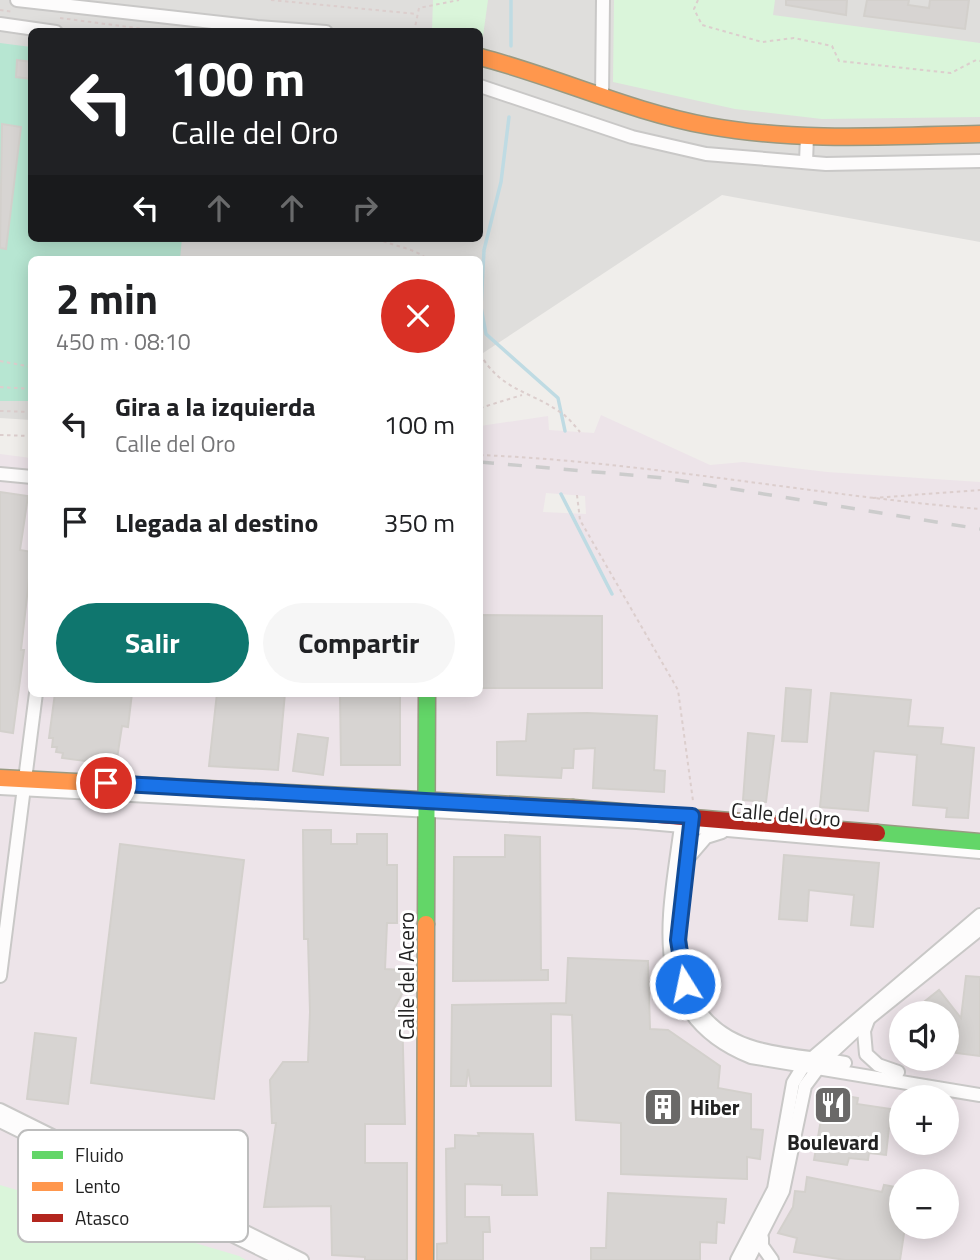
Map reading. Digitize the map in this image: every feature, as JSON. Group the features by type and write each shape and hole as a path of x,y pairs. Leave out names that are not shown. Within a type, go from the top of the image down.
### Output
{"street":[{"path":"602,97 603,0"},
{"path":"15,6 67,3 262,28"},
{"path":"0,24 28,28"},
{"path":"483,58 532,69 602,97 709,126 807,136 980,134"},
{"path":"483,87 645,139 706,154 806,162 980,161"},
{"path":"806,162 807,136"},
{"path":"0,474 28,477"},
{"path":"0,976 36,697"},
{"name":"Calle del Acero","path":"425,1260 428,697"},
{"name":"Calle del Oro","path":"0,778 25,784 687,821 980,842"},
{"name":"Calle del Oro","path":"0,788 25,784"},
{"path":"687,821 687,858 678,940 679,962 685,984 696,1006 712,1024 730,1038 754,1048 980,1095"},
{"path":"687,821 669,940 676,988 688,1012 705,1031 726,1046 751,1057 898,1072 980,1086"},
{"name":"Calle del Oro","path":"687,821 729,830 966,850 980,855"},
{"path":"687,858 706,837 729,830"},
{"path":"737,1260 774,1189 793,1083 980,915"},
{"path":"748,1260 783,1191 805,1086 815,1062 980,929"},
{"path":"869,1019 864,1031 866,1054 878,1065 898,1072"},
{"path":"0,1110 40,1130"},
{"path":"0,1121 18,1130"},
{"path":"248,1233 302,1260"},
{"path":"761,1238 762,1246 772,1260"},
{"path":"245,1242 282,1260"}],"path":[{"path":"271,0 418,14"},
{"path":"415,28 419,8 459,0"},
{"path":"698,0 695,9 702,26 762,42 794,38 832,46 839,61 951,73 976,60 980,61"},
{"path":"0,10 15,6"},
{"path":"53,17 137,28"},
{"path":"384,242 419,252 424,256"},
{"path":"483,359 491,372 523,395 561,412 580,432"},
{"path":"0,361 28,366"},
{"path":"0,387 28,389"},
{"path":"483,407 523,395"},
{"path":"0,411 28,412"},
{"path":"0,435 28,436"},
{"path":"483,455 651,469 866,498 980,509"},
{"path":"866,498 980,490"},
{"path":"577,495 580,520 678,690 693,797 687,821"}],"shaded area":[{"path":"0,0 980,0 980,242 722,195 483,353 483,256 28,256 28,420 0,418"},
{"path":"601,415 710,465 743,462 827,472 980,482 980,1260 119,1260 72,1242 248,1242 248,1130 18,1130 18,1221 0,1214 0,454 28,458 28,697 483,697 483,426 548,416 549,430 594,433","holes":["546,493 585,496 586,514 543,512"]}],"green space":[{"path":"433,0 488,0 483,36 483,28 432,28"},
{"path":"614,0 775,0 773,15 980,43 980,117 822,119 735,109 613,82"},
{"path":"0,43 28,47 28,242 182,242 180,256 28,256 28,401 0,401"},
{"path":"0,1185 18,1190 18,1242 192,1242 246,1260 0,1260"}],"building":[{"path":"786,0 847,0 846,15 786,5"},
{"path":"867,0 909,0 908,5 929,8 930,0 969,0 965,29 864,16"},
{"path":"17,60 28,61 28,78 16,77"},
{"path":"2,124 21,127 6,249 0,248"},
{"path":"0,492 28,496 20,550 28,551 28,588 21,650 24,650 13,733 0,731"},
{"path":"483,615 602,616 602,688 483,688"},
{"path":"786,688 811,690 807,742 782,741"},
{"path":"831,693 911,700 908,726 943,728 941,744 974,748 968,818 946,817 947,808 913,805 917,755 874,751 868,811 820,807"},
{"path":"54,697 132,697 128,727 122,726 116,765 62,758 63,753 56,752 57,747 52,747 53,738 49,738"},
{"path":"217,697 285,697 278,770 209,766"},
{"path":"340,697 400,697 400,765 341,765"},
{"path":"528,714 657,716 654,770 665,771 664,792 593,788 595,748 574,749 573,768 562,768 561,778 497,775 497,742 526,741"},
{"path":"748,733 774,736 766,802 743,800"},
{"path":"298,734 328,738 323,775 293,771"},
{"path":"303,830 331,830 331,844 357,844 357,834 387,834 387,865 397,865 397,923 387,923 385,969 403,970 402,994 392,1012 402,1012 405,1124 365,1124 365,1163 407,1163 407,1260 365,1260 365,1257 332,1255 331,1206 264,1207 276,1123 272,1123 270,1080 283,1062 308,1062 310,1012 308,939 304,939"},
{"path":"505,835 540,837 541,970 548,970 548,980 453,981 454,857 505,857"},
{"path":"120,844 244,860 214,1099 91,1083"},
{"path":"784,855 879,863 873,927 851,925 854,895 809,890 807,921 779,919"},
{"name":"Hiber","path":"568,958 648,961 650,1029 668,1030 720,1066 718,1088 751,1094 751,1129 763,1130 760,1159 747,1157 747,1179 621,1174 621,1123 576,1120 572,1015 551,1014 551,1086 471,1086 468,1069 466,1086 451,1086 452,1005 566,1003"},
{"path":"966,976 980,977 980,1056 959,1053 959,1015 961,1018"},
{"path":"939,990 948,1001 925,1001"},
{"path":"35,1033 76,1038 68,1104 27,1099"},
{"path":"841,1095 858,1098 857,1104 889,1109 886,1155 869,1153 868,1160 849,1158 847,1165 814,1160 823,1108 840,1112"},
{"path":"478,1133 533,1134 537,1195 502,1195 502,1185 465,1184 465,1217 489,1217 490,1232 483,1232 483,1260 437,1260 437,1244 447,1243 446,1149 455,1148 455,1135 479,1136"},
{"path":"807,1177 882,1192 884,1185 889,1186 889,1239 903,1239 900,1260 845,1260 794,1252 797,1238 778,1233 793,1207 795,1191 805,1192"},
{"path":"608,1193 726,1199 724,1223 717,1222 716,1243 700,1242 700,1260 591,1260 591,1248 606,1248"}],"waterway":[{"path":"511,0 511,46"},
{"path":"483,269 484,250 501,182 509,117"},
{"path":"483,318 486,334 558,398 565,431"},
{"path":"561,494 612,594"}],"railway":[{"path":"483,462 665,478 980,529"}],"traffic: fast":[{"path":"426,924 427,697"},
{"path":"877,833 980,842"}],"traffic: slow":[{"path":"483,58 651,112 709,126 810,136 980,134"},
{"path":"0,778 573,808"},
{"path":"425,1260 426,924"}],"traffic: jam":[{"path":"573,808 877,833"}],"place":[{"name":"Boulevard","path":"833,1105"},
{"name":"Hiber","path":"663,1107"}],"route":[{"path":"106,783 692,816 678,940 679,962 685,984"}]}
